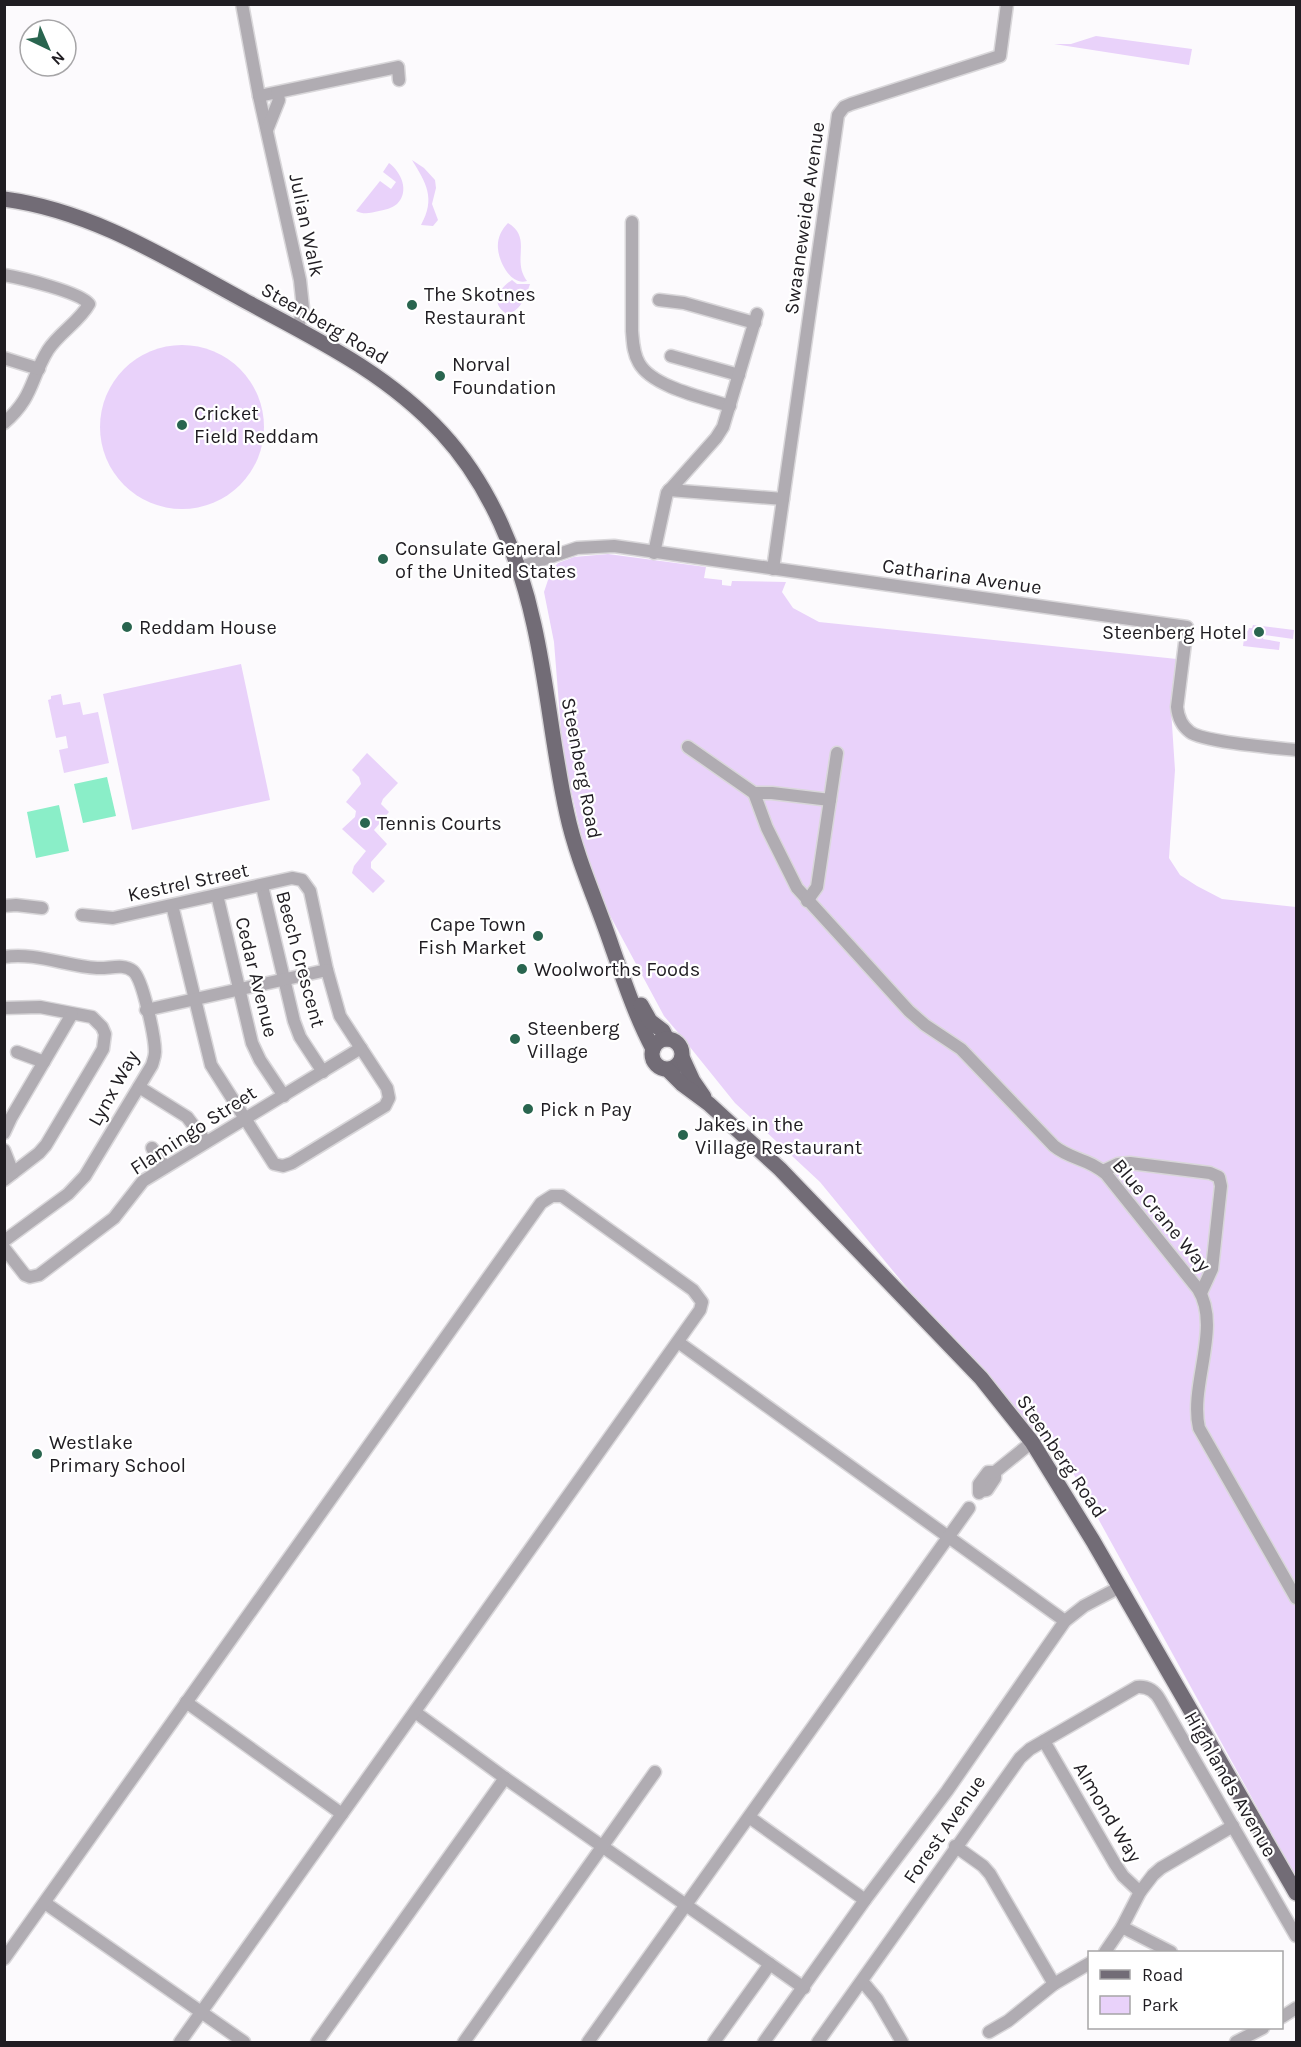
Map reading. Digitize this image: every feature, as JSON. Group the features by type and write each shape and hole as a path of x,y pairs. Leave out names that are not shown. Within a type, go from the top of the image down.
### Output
{"main road":[{"name":"Steenberg Road","path":"4,199 53,208 101,225 298,328 379,377 411,403 442,433 492,506 518,568 534,624 567,815 588,885 644,1035 652,1049"},
{"name":"Steenberg Road","path":"612,946 645,1013 667,1039"},
{"path":"667,1039 679,1044 682,1057 679,1064 668,1070 658,1067 652,1059 652,1049 658,1042 667,1039"},
{"name":"Steenberg Road","path":"682,1057 693,1081 709,1104"},
{"name":"Steenberg Road","path":"668,1070 780,1169 990,1388 1032,1442 1071,1503 1296,1893"}],"street":[{"name":"Julian Walk","path":"242,4 259,96 300,280 303,308 298,328"},
{"name":"Swaaneweide Avenue","path":"773,569 838,116 844,107 851,104 1000,56 1006,4"},
{"path":"259,96 398,67 399,80"},
{"path":"267,131 279,100 278,93"},
{"path":"632,222 632,331 633,345 639,363 656,379 730,406"},
{"path":"4,275 71,294 86,300 89,304 55,341 39,369 27,399 18,411 4,423"},
{"path":"654,553 664,501 669,490 719,433 730,406 756,319 684,303 659,300"},
{"path":"671,356 739,375"},
{"path":"4,358 39,369"},
{"path":"669,490 783,499"},
{"name":"Catharina Avenue","path":"518,568 564,552 590,546 614,546 1187,627 1177,707 1179,717 1185,727 1200,737 1296,750"},
{"path":"688,747 754,793 830,800"},
{"path":"807,901 817,887 837,753"},
{"name":"Blue Crane Way","path":"754,793 788,873 807,901 909,1011 925,1025 961,1049 1054,1146 1065,1154 1089,1162 1103,1171 1201,1293 1206,1314 1198,1395 1199,1428 1296,1598"},
{"name":"Kestrel Street","path":"82,915 113,918 292,879 302,880 310,891 327,970"},
{"name":"Beech Crescent","path":"262,886 297,1030 323,1072"},
{"name":"Cedar Avenue","path":"217,895 255,1050 284,1096"},
{"path":"146,1010 195,999 239,989 284,980 327,970 340,1016 387,1089 389,1098 384,1106 292,1163 283,1166 274,1164 211,1065 195,999 172,905"},
{"path":"4,906 42,908"},
{"name":"Lynx Way","path":"4,957 24,956 94,968 126,967 139,979 155,1053 152,1065 92,1166 78,1185 4,1241"},
{"path":"4,1008 40,1007 92,1017 98,1021 105,1035 103,1049 39,1153 9,1176 4,1150"},
{"path":"4,1133 72,1014"},
{"name":"Flamingo Street","path":"4,1248 25,1275 30,1277 39,1275 102,1228 122,1209 136,1188 165,1167 361,1048"},
{"path":"17,1052 44,1062"},
{"path":"139,1087 187,1116 206,1142"},
{"path":"152,1148 165,1167"},
{"path":"1103,1171 1118,1164 1130,1163 1210,1173 1219,1177 1221,1186 1212,1269 1201,1293"},
{"path":"4,1959 536,1211 547,1198 558,1196 566,1199 698,1295 702,1302 700,1310 180,2043"},
{"path":"678,1342 1065,1621"},
{"path":"979,1492 987,1490 996,1478 991,1472 1032,1442"},
{"path":"588,2043 969,1508"},
{"path":"764,2043 947,1791 1065,1621 1084,1606 1120,1587"},
{"name":"Forest Avenue","path":"818,2043 955,1846 1020,1758 1133,1689 1144,1687"},
{"name":"Highlands Avenue","path":"1144,1687 1156,1694 1160,1700 1296,1936"},
{"path":"186,1702 342,1814"},
{"path":"415,1712 804,1988"},
{"name":"Almond Way","path":"1044,1742 1114,1864 1140,1892 1161,1868 1233,1826"},
{"path":"464,2043 655,1772"},
{"path":"317,2043 505,1778"},
{"path":"749,1817 866,1900"},
{"path":"955,1846 983,1866 990,1874 1054,1984"},
{"path":"1106,1951 1122,1928 1140,1892"},
{"path":"45,1903 244,2043"},
{"path":"1122,1928 1167,1951"},
{"path":"714,2043 770,1964"},
{"path":"989,2032 1054,1984 1088,1964"},
{"path":"862,1981 877,1999 902,2043"},
{"path":"1283,2016 1296,2008"},
{"path":"1236,2043 1261,2029"}],"green space":[{"path":"1096,36 1192,49 1189,65 1054,44 1071,44"},
{"path":"412,160 424,168 435,180 436,188 432,204 438,220 433,226 421,225 428,207 427,191"},
{"path":"389,163 397,171 402,182 401,199 391,208 384,210 367,213 356,211 380,181 391,189 396,182 383,172"},
{"path":"508,223 519,235 521,265 527,281 521,282 511,276 501,260 498,242 501,232"},
{"path":"512,280 517,284 530,284 525,298 516,310 507,314 497,301 500,292"},
{"name":"Cricket Field Reddam","path":"182,345 213,351 240,369 258,396 264,427 258,458 240,485 213,503 182,509 151,503 124,485 106,458 100,427 106,396 124,369 151,351"},
{"path":"608,554 706,567 704,578 722,580 722,585 731,586 732,581 786,582 782,592 793,608 819,622 1177,659 1171,709 1175,770 1169,858 1180,875 1222,899 1296,907 1296,1878 1073,1473 981,1378 820,1182 735,1103 664,1016 592,882 563,755 554,642 544,592 551,571 558,563 574,557"},
{"path":"1253,625 1294,630 1293,639 1264,635 1263,639 1280,642 1279,650 1243,646 1245,631"},
{"path":"241,664 270,800 132,830 103,694"},
{"path":"61,694 63,705 80,702 83,715 98,712 109,763 64,773 59,750 68,748 66,736 56,738 48,700 51,696"},
{"name":"Tennis Courts","path":"367,753 398,783 383,799 381,804 389,812 374,830 387,844 371,862 371,868 385,881 373,893 352,873 354,866 366,851 342,829 355,817 356,811 346,802 361,784 359,777 352,770"}],"shaded area":[{"path":"107,777 116,816 83,823 74,784"},
{"path":"59,805 69,851 36,858 27,812"}],"place":[{"name":"The Skotnes Restaurant","path":"412,305"},
{"name":"Norval Foundation","path":"440,376"},
{"name":"Cricket Field Reddam","path":"182,425"},
{"name":"Consulate General of the United States","path":"383,559"},
{"name":"Reddam House","path":"127,627"},
{"name":"Steenberg Hotel","path":"1259,632"},
{"name":"Tennis Courts","path":"365,823"},
{"name":"Cape Town Fish Market","path":"538,936"},
{"name":"Woolworths Foods","path":"522,969"},
{"name":"Steenberg Village","path":"515,1039"},
{"name":"Pick n Pay","path":"528,1109"},
{"name":"Jakes in the Village Restaurant","path":"683,1135"},
{"name":"Westlake Primary School","path":"37,1454"}]}
